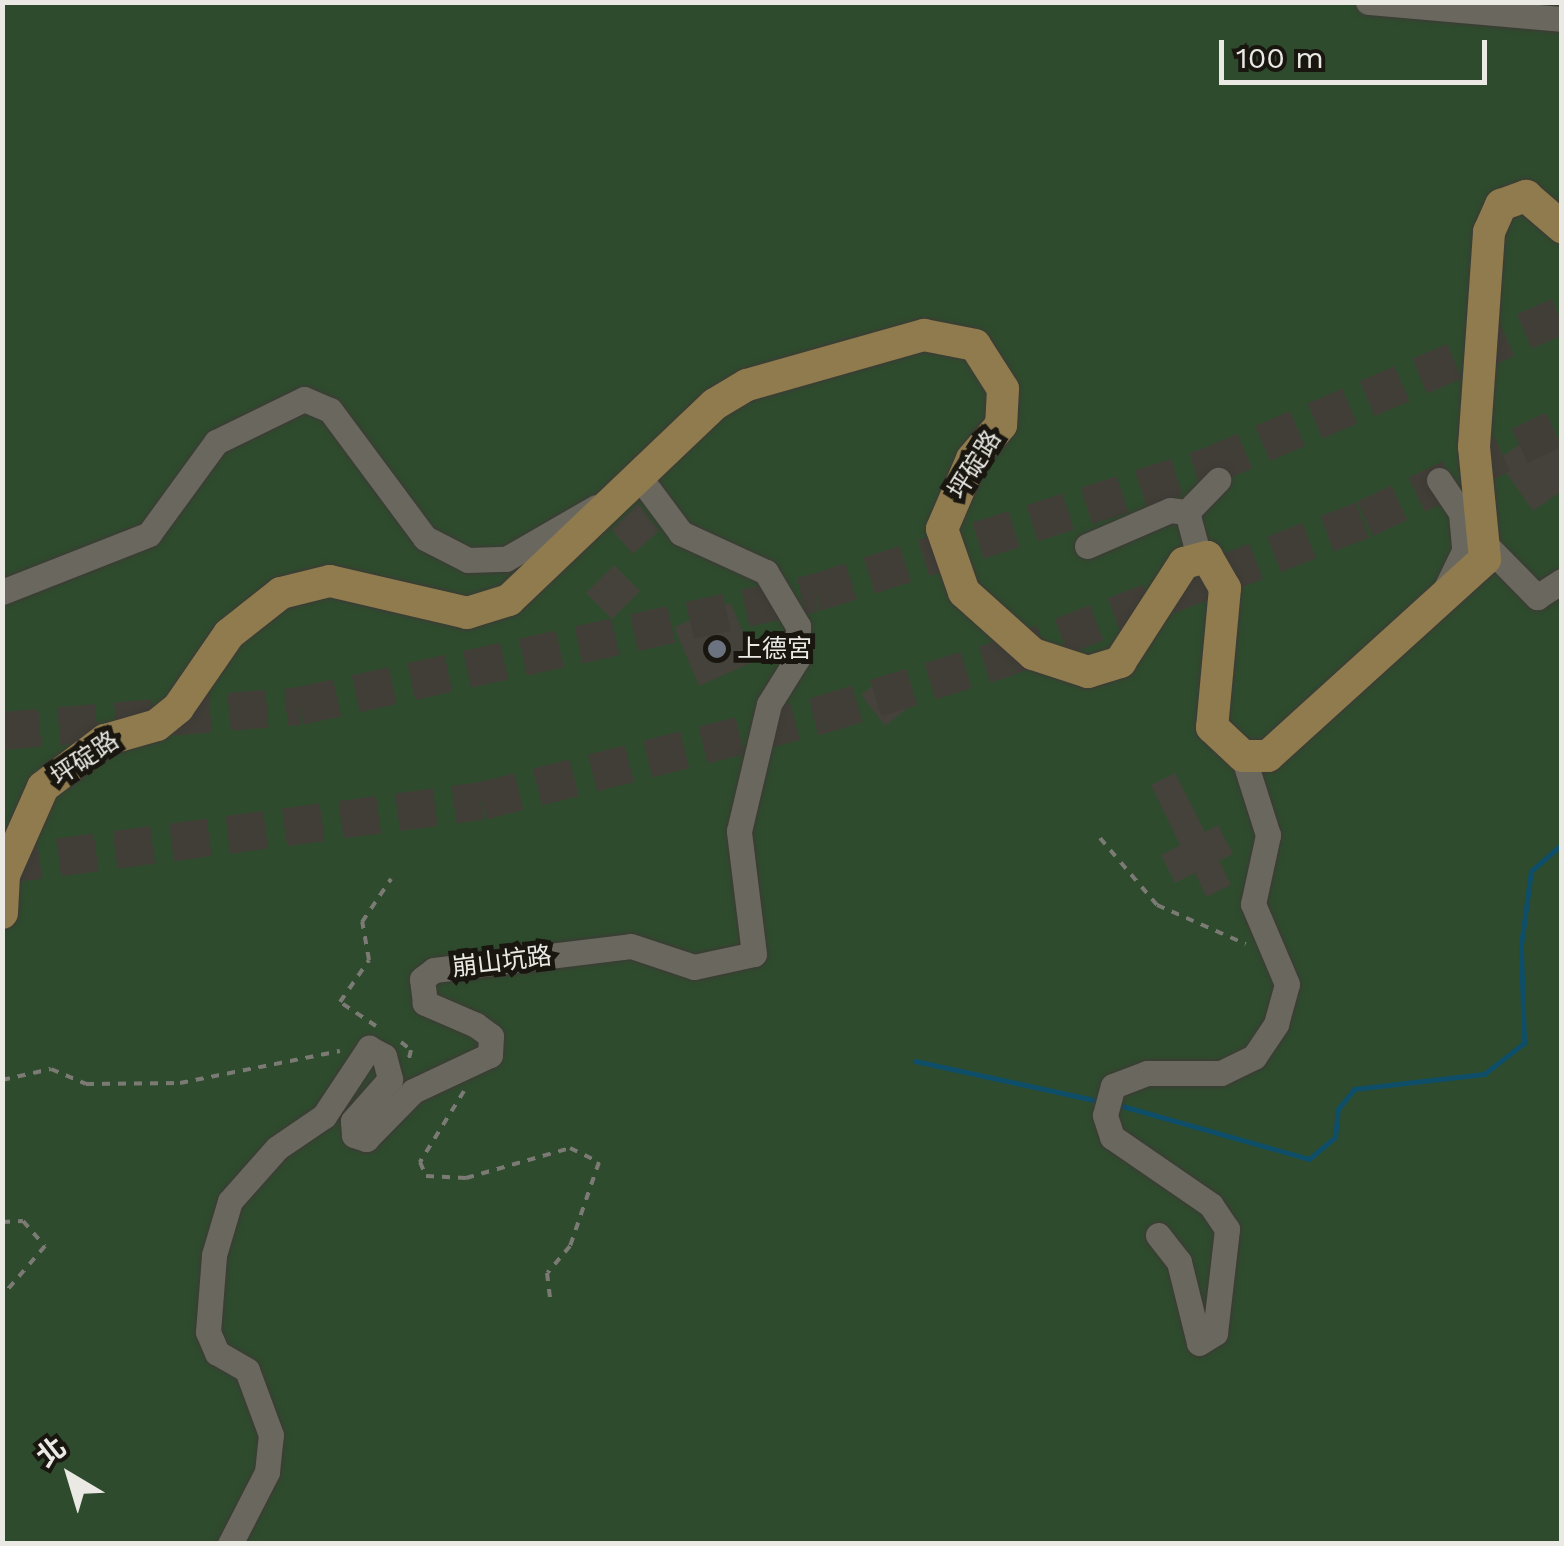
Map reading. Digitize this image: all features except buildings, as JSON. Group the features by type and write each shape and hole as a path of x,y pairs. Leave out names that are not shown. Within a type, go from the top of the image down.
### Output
{"main road":[{"path":"1198,554 1225,588 1212,728 1242,756 1288,744 1438,604 1490,548 1474,447 1489,232 1501,205 1526,196 1562,227"},
{"name":"坪碇路","path":"2,914 10,856 43,787 105,740 156,726 178,708 229,634 281,593 330,581 467,613 533,585 596,507 747,385 955,335 988,357 1003,388 1001,425 972,459 942,529 946,559 989,618 1047,661 1100,670 1120,662 1198,554"}],"street":[{"path":"1368,2 1562,19"},
{"path":"2,592 149,534 216,442 304,400 330,410 425,538 468,560 506,559 596,507"},
{"name":"崩山坑路","path":"490,1054 491,1036 476,1024 425,1003 422,979 434,970 631,946 694,966 754,954 739,831 769,704 796,659 798,626 766,572 681,532 638,476"},
{"path":"1186,512 1218,480"},
{"path":"1438,604 1464,551 1461,512 1439,480"},
{"path":"1088,546 1170,510 1186,512"},
{"path":"1186,512 1198,554"},
{"path":"1490,548 1538,597 1562,580"},
{"path":"1158,1235 1179,1262 1199,1343 1215,1333 1226,1229 1210,1205 1112,1137 1104,1114 1113,1086 1147,1073 1221,1073 1254,1057 1276,1024 1284,967 1253,904 1268,835 1242,756"},
{"path":"230,1543 267,1472 270,1435 247,1370 218,1353 208,1332 214,1255 230,1201 278,1148 324,1116 357,1079 369,1048 384,1056 390,1079 353,1121 354,1135 366,1139 413,1090 490,1054"}],"path":[{"path":"1100,838 1158,905 1206,921 1284,967"},
{"path":"390,1079 411,1050 340,1002 369,960 362,922 392,879"},
{"path":"2,1080 51,1069 86,1084 180,1083 369,1048"},
{"path":"490,1054 420,1162 442,1181 570,1148 599,1162 570,1246 547,1273 550,1304"},
{"path":"2,1222 22,1221 46,1246 2,1296"}],"green space":[{"path":"3,3 1561,3 1561,1543 3,1543"}],"waterway":[{"path":"1122,1106 1309,1159 1335,1137 1338,1109 1354,1089 1484,1074 1524,1043 1521,945 1531,871 1562,844"},
{"path":"915,1061 1094,1100"}],"tunnel":[{"path":"2,731 300,706 815,593 1210,466 1562,315"},
{"path":"2,865 482,801 821,715 1008,657 1365,519 1562,426"}],"place":[{"name":"上德宮","path":"717,649"}]}
